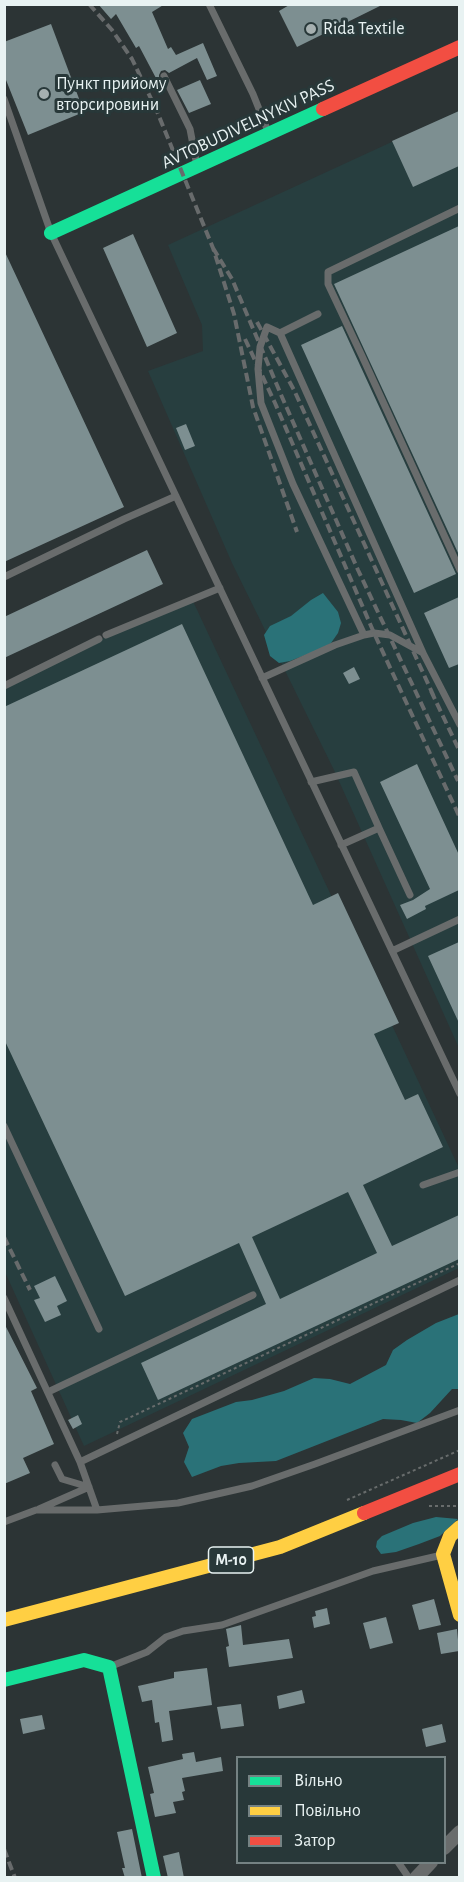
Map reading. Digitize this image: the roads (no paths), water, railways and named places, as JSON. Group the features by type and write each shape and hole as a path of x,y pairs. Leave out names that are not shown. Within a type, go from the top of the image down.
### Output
{"street":[{"name":"AVTOBUDIVELNYKIV PASS","path":"51,233 459,47"},
{"name":"М-10","path":"6,1620 280,1547 455,1480"},
{"path":"459,1527 450,1536 443,1554 459,1615"},
{"path":"4,1680 84,1660 109,1667 154,1878"},
{"path":"446,1846 459,1832"},
{"path":"416,1878 429,1864"}],"lane":[{"path":"209,4 269,134"},
{"path":"164,76 190,129 197,167"},
{"path":"4,99 51,233 459,1094"},
{"path":"459,208 328,272 328,285 459,570"},
{"path":"280,333 318,314"},
{"path":"364,635 293,484 261,403 258,369 260,347 267,327 280,333 423,653 459,725"},
{"path":"4,577 176,496"},
{"path":"4,686 103,637 220,588"},
{"path":"262,678 335,645 374,633 390,635 423,653"},
{"path":"311,782 354,772 410,895"},
{"path":"341,845 379,828"},
{"path":"392,951 459,920"},
{"path":"4,1126 99,1329"},
{"path":"423,1185 459,1172"},
{"path":"81,1462 459,1280"},
{"path":"48,1392 253,1294"},
{"path":"4,1298 81,1462 97,1510"},
{"path":"36,1510 97,1510 178,1503 252,1486 459,1410"},
{"path":"55,1465 62,1479 89,1487"},
{"path":"4,1522 89,1487"},
{"path":"109,1667 147,1652 166,1637 183,1631 222,1625 373,1571 443,1554"},
{"path":"399,1864 409,1878"}],"railway":[{"path":"89,4 112,30 132,59 156,109 213,248 234,314 253,407 297,532"},
{"path":"213,248 232,279 358,570 458,781"},
{"path":"257,322 294,390 435,699"},
{"path":"245,339 374,633 460,818"},
{"path":"431,691 460,752"},
{"path":"4,1237 30,1290"},
{"path":"4,1849 15,1878"}],"place":[{"name":"Rida Textile","path":"311,29"},
{"name":"Пункт прийому вторсировини","path":"44,94"}]}
